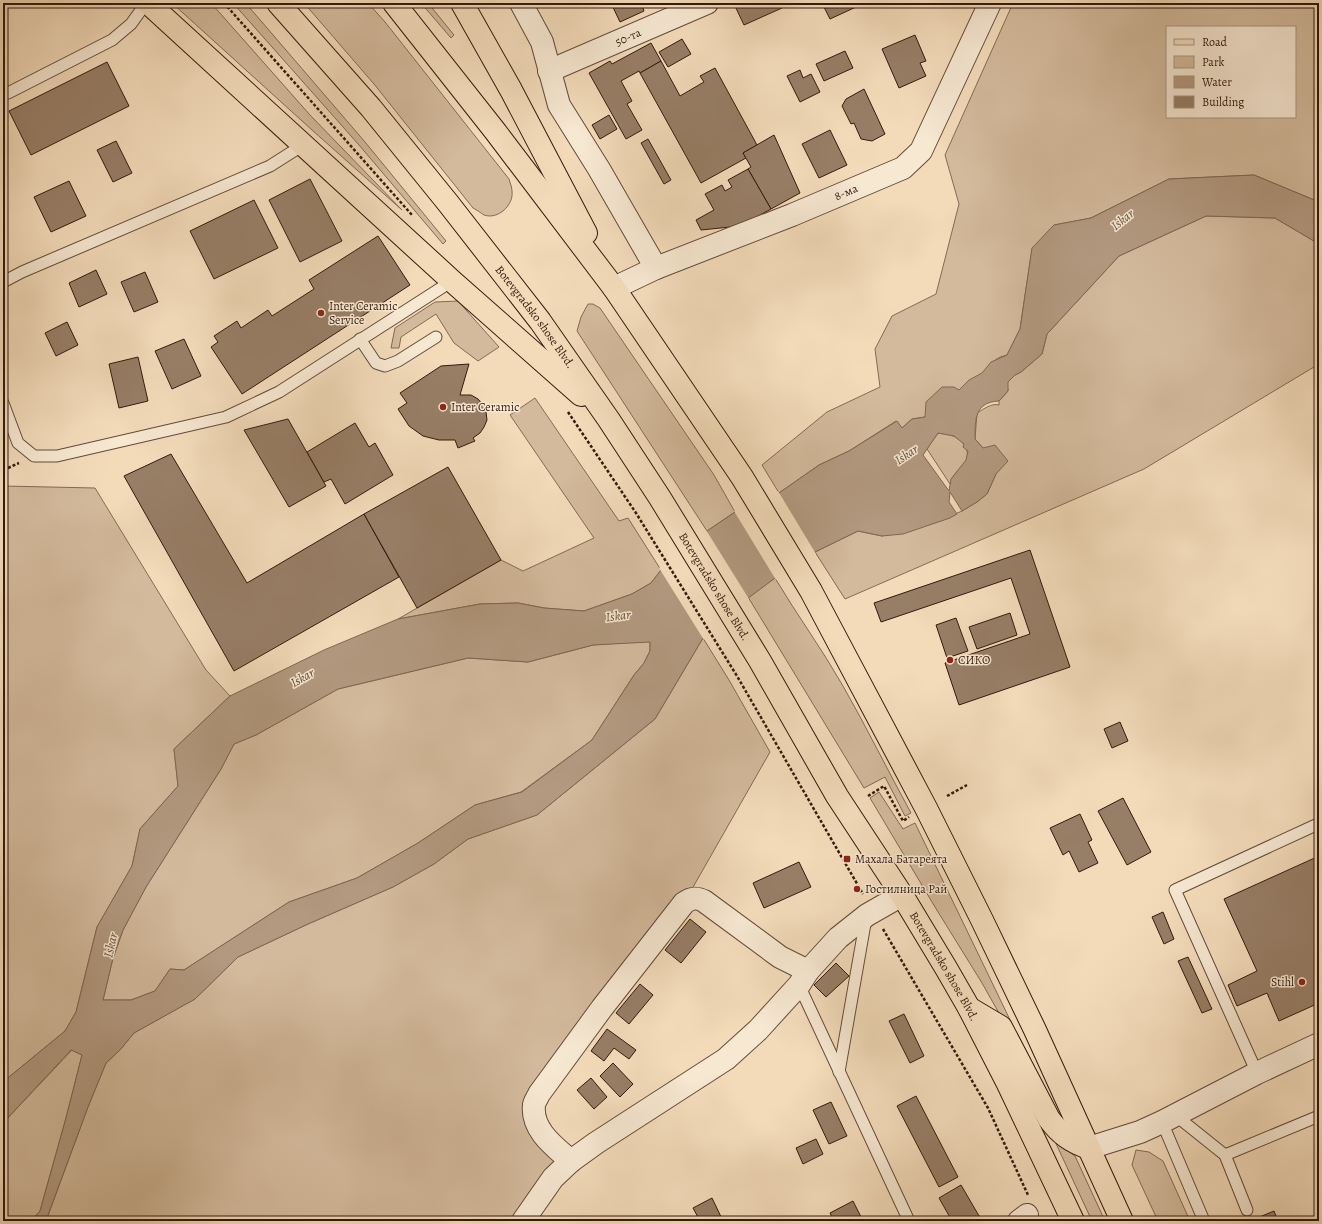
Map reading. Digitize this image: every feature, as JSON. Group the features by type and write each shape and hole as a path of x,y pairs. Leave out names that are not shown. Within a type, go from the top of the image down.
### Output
{"main road":[{"path":"147,3 452,281 609,420"},
{"name":"Botevgradsko shose Blvd.","path":"278,3 371,108 448,202 540,321 609,420 660,498 760,661 837,796 902,895 969,1008 1008,1084 1073,1221"},
{"path":"394,3 495,131 614,288 742,477 811,591 926,808 982,920 1122,1221"},
{"path":"462,3 511,90 614,288"},
{"path":"969,1008 1001,1026 1049,1119 1057,1130 1076,1144 1089,1148"}],"street":[{"path":"521,3 542,42 559,105 599,169 656,268"},
{"name":"50-та","path":"549,71 707,3"},
{"name":"8-ма","path":"614,288 656,268 792,215 903,168 921,151 990,3"},
{"path":"523,1221 553,1178 571,1161 596,1143 726,1059 758,1030 838,938 870,914 902,895"},
{"path":"571,1161 540,1131 535,1118 534,1105 539,1094 602,1008 684,903 690,899 698,898 704,901 780,957 803,978"},
{"path":"1089,1148 1140,1132 1257,1073 1319,1044"}],"lane":[{"path":"8,93 112,40 131,24 147,3"},
{"path":"3,282 28,269 270,166 303,145"},
{"path":"3,403 18,443 34,456 57,456 226,417 279,392 452,281"},
{"path":"360,339 376,363 385,366 398,361 436,337"},
{"path":"1257,1073 1175,890 1318,824 1319,827"},
{"path":"839,1072 870,914"},
{"path":"803,978 839,1072 909,1221"},
{"path":"1225,1155 1319,1116"},
{"path":"1169,1118 1225,1155 1247,1210"},
{"path":"1169,1118 1204,1221"}],"path":[{"path":"636,513 736,676 823,824 870,914 988,1108 1025,1210"},
{"path":"947,796 968,785"},
{"path":"868,796 884,786 903,821 914,814"},
{"path":"823,824 828,821"}],"green space":[{"path":"172,3 211,3 310,115 402,210 312,130"},
{"path":"233,3 246,3 365,142 446,241 443,244 359,145"},
{"path":"304,3 368,3 385,22 509,179 512,188 512,196 508,206 504,210 495,215 489,216 484,215 473,208 374,84"},
{"path":"421,3 428,3 454,35 451,38"},
{"path":"1013,3 1319,3 1319,202 1254,175 1169,179 1091,218 1054,225 1032,249 1020,329 1007,355 995,360 982,374 969,382 925,417 912,419 902,428 896,421 849,451 819,465 779,493 762,465 827,412 880,387 875,349 892,316 936,294 959,204 945,155"},
{"path":"1206,216 1275,218 1319,244 1319,364 1144,469 845,599 815,552 858,531 882,536 934,523 962,511 987,494 996,474 983,448 975,439 977,413 990,406 999,405 999,401 1008,391 1007,383 1042,354 1047,334 1119,256"},
{"path":"458,301 499,347 478,361 454,343 436,314 401,337 399,348 391,348 395,328 435,302"},
{"path":"588,304 593,304 600,308 714,475 735,512 707,531 577,331 581,317"},
{"path":"535,398 619,521 628,518 661,570 651,583 632,594 584,611 544,608 518,603 480,604 398,619 501,560 523,571 594,538 510,415"},
{"path":"938,433 950,435 960,440 965,446 967,453 966,461 955,474 950,484 927,449"},
{"path":"3,486 95,488 206,670 230,696 174,749 178,786 140,829 132,866 97,927 76,1012 65,1031 3,1082"},
{"path":"775,578 843,686 911,813 905,816 885,777 864,788 748,597"},
{"path":"703,638 770,752 684,903 534,1105 571,1161 523,1221 44,1221 47,1218 106,1063 120,1050 134,1033 195,999 238,957 308,924 393,887 434,864 468,839 537,815 655,719"},
{"path":"650,641 650,651 644,663 634,675 592,740 521,792 475,805 418,843 357,878 289,902 184,970 170,969 155,991 131,1000 103,1000 113,958 123,930 146,887 221,769 234,744 256,735 338,689 468,658 528,662 593,645"},
{"path":"879,792 903,829 915,823 1054,1111 982,983 870,798"},
{"path":"72,1050 82,1055 40,1211 31,1221 3,1221 3,1123"},
{"path":"1052,1135 1064,1148 1075,1156 1105,1221 1092,1221"},
{"path":"1136,1150 1149,1152 1163,1161 1190,1221 1158,1221 1132,1165"}],"water":[{"name":"Iskar","path":"1254,175 1319,202 1319,244 1275,218 1206,216 1119,256 1047,334 1042,354 1008,382 1008,391 999,401 991,402 985,405 978,413 975,425 975,439 983,448 995,445 1008,461 996,474 987,494 962,511 950,492 949,502 957,514 950,518 903,534 882,536 858,531 815,552 775,578 735,608 703,638 655,719 537,815 468,839 434,864 393,887 308,924 238,957 195,999 134,1033 120,1050 106,1063 47,1218 44,1221 31,1221 40,1211 82,1055 71,1050 3,1123 3,1082 65,1031 76,1012 97,927 132,866 140,829 178,786 174,749 230,696 324,650 398,619 480,604 518,603 544,608 584,611 632,594 651,583 661,570 707,531 735,512 779,493 819,465 849,451 897,421 902,428 912,419 925,417 926,402 942,387 954,387 959,390 969,380 982,373 991,362 1007,355 1020,329 1032,248 1054,225 1091,218 1169,179","holes":["938,433 954,436 964,444 963,447 968,451 966,460 951,479 949,491 923,455","650,642 650,651 644,663 634,675 592,740 522,792 475,805 418,843 357,878 289,902 184,970 170,969 155,991 131,1000 103,1000 113,958 123,930 146,887 221,769 234,744 256,735 338,689 468,658 528,662 593,645"]}],"pier":[{"path":"778,491 816,554 776,580 734,511"},
{"path":"706,530 749,599 736,609 704,640 659,568"}],"building":[{"path":"611,3 641,3 644,11 620,22"},
{"path":"741,3 780,3 782,8 744,25 735,6"},
{"path":"822,3 854,3 856,7 830,19"},
{"path":"915,35 926,61 920,63 926,76 899,88 882,49"},
{"path":"682,39 691,54 668,67 659,52"},
{"path":"651,43 661,61 640,73 639,71 621,81 632,101 627,104 642,130 626,139 589,73 610,61 612,64"},
{"path":"845,51 853,68 824,81 816,64"},
{"path":"661,61 680,96 704,82 700,76 715,68 757,145 743,153 746,158 701,183 640,73"},
{"path":"107,62 129,106 31,155 9,111"},
{"path":"800,70 803,78 811,74 820,92 800,102 787,76"},
{"path":"864,89 885,134 872,141 861,139 854,123 851,124 842,106 846,99"},
{"path":"609,115 617,129 600,139 592,125"},
{"path":"830,130 847,165 819,178 802,144"},
{"path":"774,135 800,193 771,209 748,169 751,167 743,153"},
{"path":"648,139 671,180 664,184 641,143"},
{"path":"116,141 132,173 113,182 97,150"},
{"path":"748,169 771,209 740,226 701,230 696,220 714,210 705,194 722,185 725,191 732,187 728,180"},
{"path":"310,179 342,241 300,262 269,200"},
{"path":"69,181 86,216 51,232 34,197"},
{"path":"254,200 278,248 214,279 190,231"},
{"name":"Inter Ceramic Service","path":"378,236 410,285 242,394 211,347 218,342 214,336 237,321 241,328 268,310 272,316 314,289 309,280"},
{"path":"96,270 107,294 79,307 69,283"},
{"path":"145,272 158,302 134,312 121,282"},
{"path":"67,322 78,345 56,356 45,333"},
{"path":"184,339 201,376 172,389 155,351"},
{"path":"138,357 148,401 119,408 109,364"},
{"name":"Inter Ceramic","path":"469,364 460,395 471,395 478,399 486,412 487,420 480,433 473,438 475,441 458,448 455,440 439,440 423,436 409,426 398,409 407,403 400,393 441,366"},
{"path":"288,419 326,486 289,507 244,430"},
{"path":"355,423 369,447 375,443 393,475 345,504 331,479 324,482 307,452"},
{"path":"171,454 247,583 364,514 399,577 234,671 124,476"},
{"path":"448,467 501,560 417,608 364,514"},
{"path":"1030,550 1070,667 959,705 945,663 1030,634 1011,578 881,622 874,603"},
{"path":"1010,613 1017,635 977,649 969,627"},
{"path":"956,618 968,651 947,658 936,625"},
{"path":"1120,722 1128,741 1112,748 1104,729"},
{"path":"1123,798 1151,852 1127,865 1098,811"},
{"path":"1080,814 1092,840 1088,842 1098,863 1079,872 1069,851 1063,855 1050,828"},
{"path":"1319,856 1319,1003 1279,1021 1267,993 1237,1006 1228,985 1257,971 1224,899"},
{"path":"799,862 811,887 764,908 753,883"},
{"path":"1163,912 1174,939 1164,944 1152,917"},
{"path":"690,919 706,932 681,963 665,950"},
{"path":"1188,957 1212,1009 1202,1013 1178,961"},
{"path":"836,963 849,976 826,997 814,985"},
{"path":"640,984 653,995 629,1024 616,1013"},
{"path":"904,1014 924,1056 910,1063 889,1021"},
{"path":"607,1029 636,1050 629,1059 614,1048 604,1061 591,1051"},
{"path":"613,1063 633,1084 620,1097 600,1076"},
{"path":"591,1078 607,1097 594,1109 577,1090"},
{"path":"916,1096 958,1177 939,1187 897,1106"},
{"path":"831,1102 847,1136 829,1144 813,1110"},
{"path":"816,1139 823,1154 803,1164 796,1148"},
{"path":"961,1185 982,1221 952,1221 939,1198"},
{"path":"712,1198 723,1221 700,1221 693,1208"},
{"path":"853,1201 863,1221 834,1221 830,1213"},
{"path":"1274,1211 1278,1221 1250,1221"}],"place":[{"name":"Inter Ceramic Service","path":"321,313"},
{"name":"Inter Ceramic","path":"443,407"},
{"name":"СИКО","path":"950,660"},
{"name":"Махала Батареята","path":"847,859"},
{"name":"Гостилница Рай","path":"857,889"},
{"name":"Stihl","path":"1302,982"}]}
